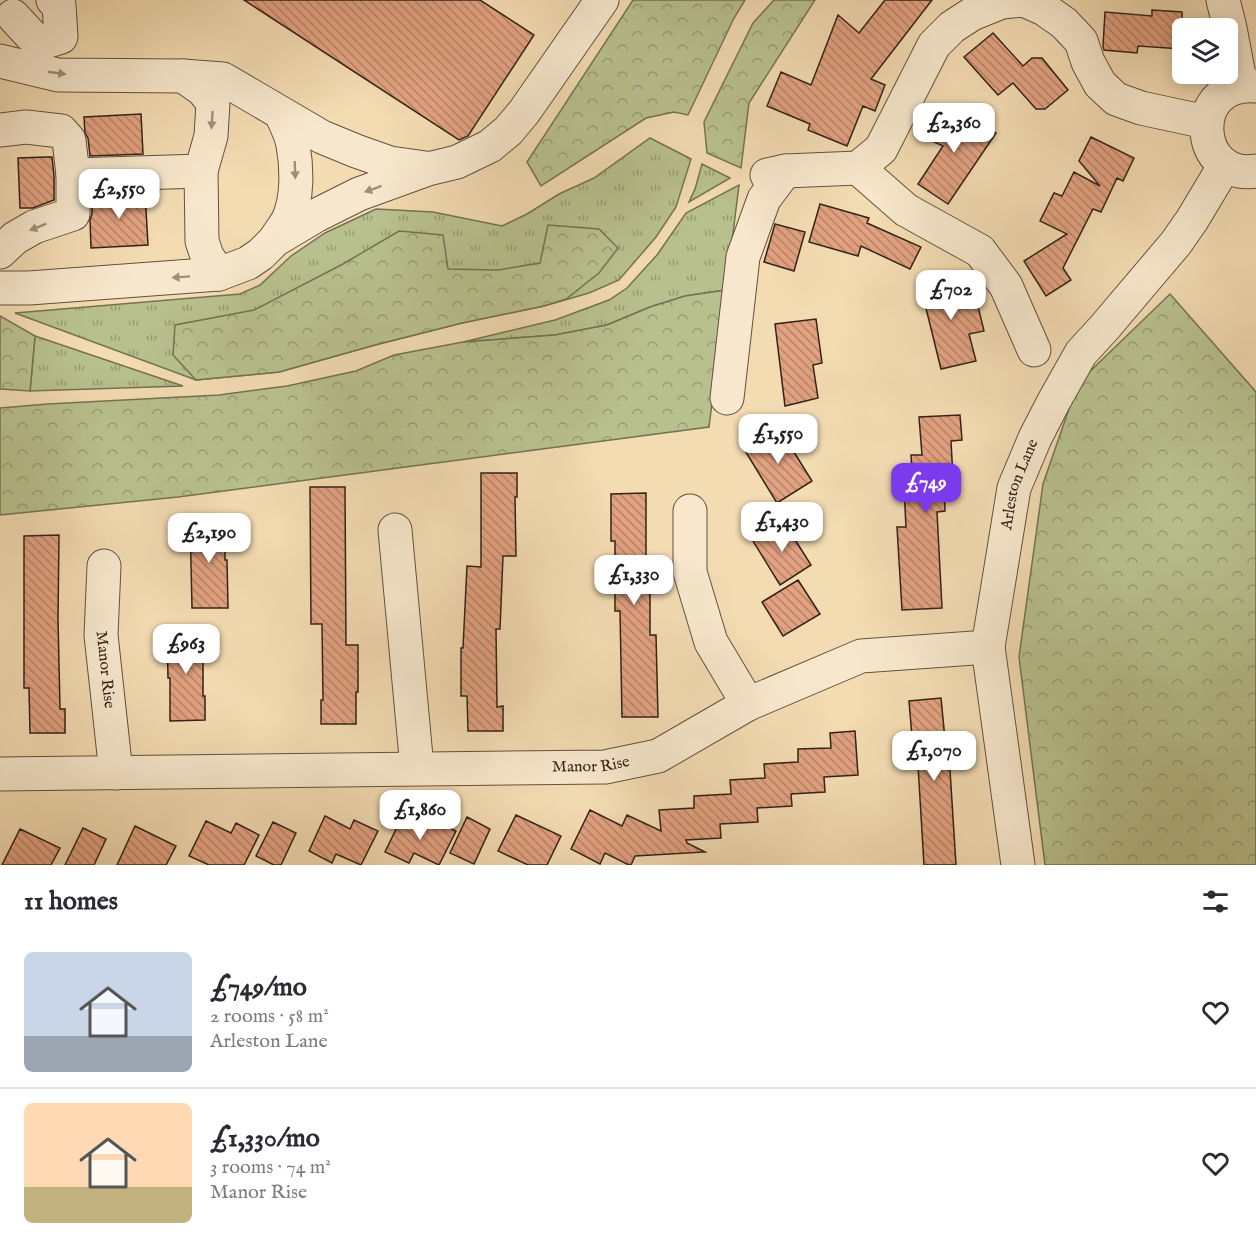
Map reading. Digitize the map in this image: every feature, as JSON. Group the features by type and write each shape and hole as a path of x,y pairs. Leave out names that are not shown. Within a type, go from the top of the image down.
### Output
{"street":[{"path":"13,16 39,44 61,37 59,5 53,0"},
{"path":"275,240 317,214 359,194 428,169 458,162 490,146 508,131 524,112 602,0"},
{"path":"727,398 742,257 776,173 858,168 881,149 934,45 952,27 972,14 1002,2 1024,0 1044,9 1064,23 1081,41 1088,62 1100,84 1116,99 1141,108 1206,122"},
{"path":"1223,0 1248,86 1229,90 1218,98 1210,109 1206,122 1206,134 1209,146 1216,156 1241,168"},
{"path":"0,61 58,75 183,76 223,79 322,137 390,163 428,169"},
{"path":"183,76 203,90 213,103 211,136 201,171 202,241 207,256 219,274"},
{"path":"0,288 29,288 219,274 248,263 275,240 288,219 294,198 296,180 293,144 281,114"},
{"path":"0,130 26,127 60,132 69,140 73,175 73,214 34,227 15,238 0,252"},
{"path":"858,168 906,210 980,251 1006,286 1034,350"},
{"name":"Arleston Lane","path":"1018,865 988,647 1014,488 1035,438 1081,353 1176,243 1192,220 1241,168"},
{"path":"73,175 201,171"},
{"path":"690,511 690,572 711,642 748,704"},
{"path":"395,530 417,768"},
{"name":"Manor Rise","path":"104,566 101,635 116,773"},
{"name":"Manor Rise","path":"0,774 605,767 658,756 748,704 861,656 988,647"}],"green space":[{"path":"633,0 745,0 734,18 688,115 674,112 646,118 541,186 527,162"},
{"path":"774,0 815,0 749,103 741,168 707,153 704,122 753,23"},
{"path":"650,138 691,159 676,207 656,237 619,280 589,293 544,306 462,323 279,372 196,380 15,313 240,294 260,285 291,256 325,233 376,209 433,212 502,226 559,194 594,178"},
{"path":"702,164 730,178 689,202 695,189"},
{"path":"739,185 726,290 685,296 650,307 607,325 555,335 463,342 555,320 609,300 627,288 657,255 686,213"},
{"path":"548,225 599,229 618,248 599,273 566,299 375,345 279,372 196,380 173,355 175,325 254,310 343,264 399,231 443,235 448,269 498,270 540,263"},
{"path":"726,290 709,427 178,497 0,515 0,408 219,395 287,386 356,371 394,355 463,342 555,335 607,325 650,307 685,296"},
{"path":"1170,294 1256,392 1256,865 1045,865 1019,657 1043,484 1078,383"},
{"path":"0,316 35,336 30,391 0,389"},
{"path":"35,336 183,386 30,391"}],"building":[{"path":"244,0 480,0 534,35 468,136 459,140"},
{"path":"885,0 932,0 871,79 885,85 875,111 863,106 847,146 808,130 810,124 767,106 781,72 811,85 838,15 859,33"},
{"path":"1152,10 1182,12 1182,18 1172,18 1172,48 1138,46 1137,53 1104,50 1105,12 1152,16"},
{"path":"993,33 1023,66 1032,58 1042,58 1068,90 1045,109 1036,109 1013,83 998,95 964,57"},
{"path":"954,112 996,133 948,204 918,184 943,146 926,138 936,117 944,121"},
{"path":"141,114 143,154 90,156 84,117"},
{"path":"1091,137 1134,158 1123,181 1117,178 1101,212 1093,209 1063,268 1071,280 1046,296 1024,261 1067,234 1040,221 1054,193 1062,196 1074,172 1100,186 1079,161"},
{"path":"52,157 54,200 33,208 20,208 18,158"},
{"path":"145,192 148,245 91,248 92,193"},
{"path":"820,204 869,218 867,223 921,247 910,269 861,246 858,256 809,242"},
{"path":"775,224 805,232 794,271 764,262"},
{"path":"955,275 961,300 976,298 984,331 969,334 976,361 941,369 920,284"},
{"path":"816,319 822,363 813,365 818,398 785,406 775,324"},
{"path":"960,415 962,440 951,441 953,478 944,479 945,511 937,512 942,608 902,610 897,527 906,527 904,488 913,488 911,455 922,455 919,417"},
{"path":"779,428 812,481 777,503 744,449"},
{"path":"481,473 517,473 516,556 503,556 500,629 496,629 497,707 503,706 503,731 468,731 467,696 461,696 461,648 463,648 467,566 481,567"},
{"path":"310,487 345,487 346,645 358,645 356,724 321,724 322,624 311,624"},
{"path":"646,493 646,563 650,563 650,635 656,635 658,717 622,717 620,611 615,611 615,541 611,541 611,494"},
{"path":"190,520 225,520 228,608 192,608"},
{"path":"784,522 811,565 780,585 753,541"},
{"path":"59,535 60,709 65,709 65,733 30,733 29,688 24,688 24,536"},
{"path":"798,580 820,614 783,636 762,602"},
{"path":"167,630 203,630 205,720 170,721"},
{"path":"941,698 948,770 950,770 956,865 924,865 917,749 913,749 909,701"},
{"path":"855,731 858,775 824,777 825,792 791,794 792,806 757,808 758,822 720,824 721,838 686,840 687,843 705,852 635,856 629,865 605,853 600,864 571,849 590,810 622,826 627,815 661,831 659,810 694,808 694,796 731,794 730,780 765,778 764,764 798,762 798,749 831,748 830,733"},
{"path":"516,815 561,836 547,865 528,865 498,851"},
{"path":"325,816 350,829 354,820 378,831 361,865 336,854 332,863 309,851"},
{"path":"402,817 427,829 432,819 456,831 439,865 414,853 409,863 385,852"},
{"path":"467,817 490,829 474,864 450,853"},
{"path":"206,821 231,833 236,823 259,835 244,865 209,865 189,856"},
{"path":"273,822 296,833 281,865 274,865 256,856"},
{"path":"135,826 176,846 166,865 117,865"},
{"path":"83,828 106,839 94,865 65,865"},
{"path":"20,829 60,848 51,865 2,865"}]}
